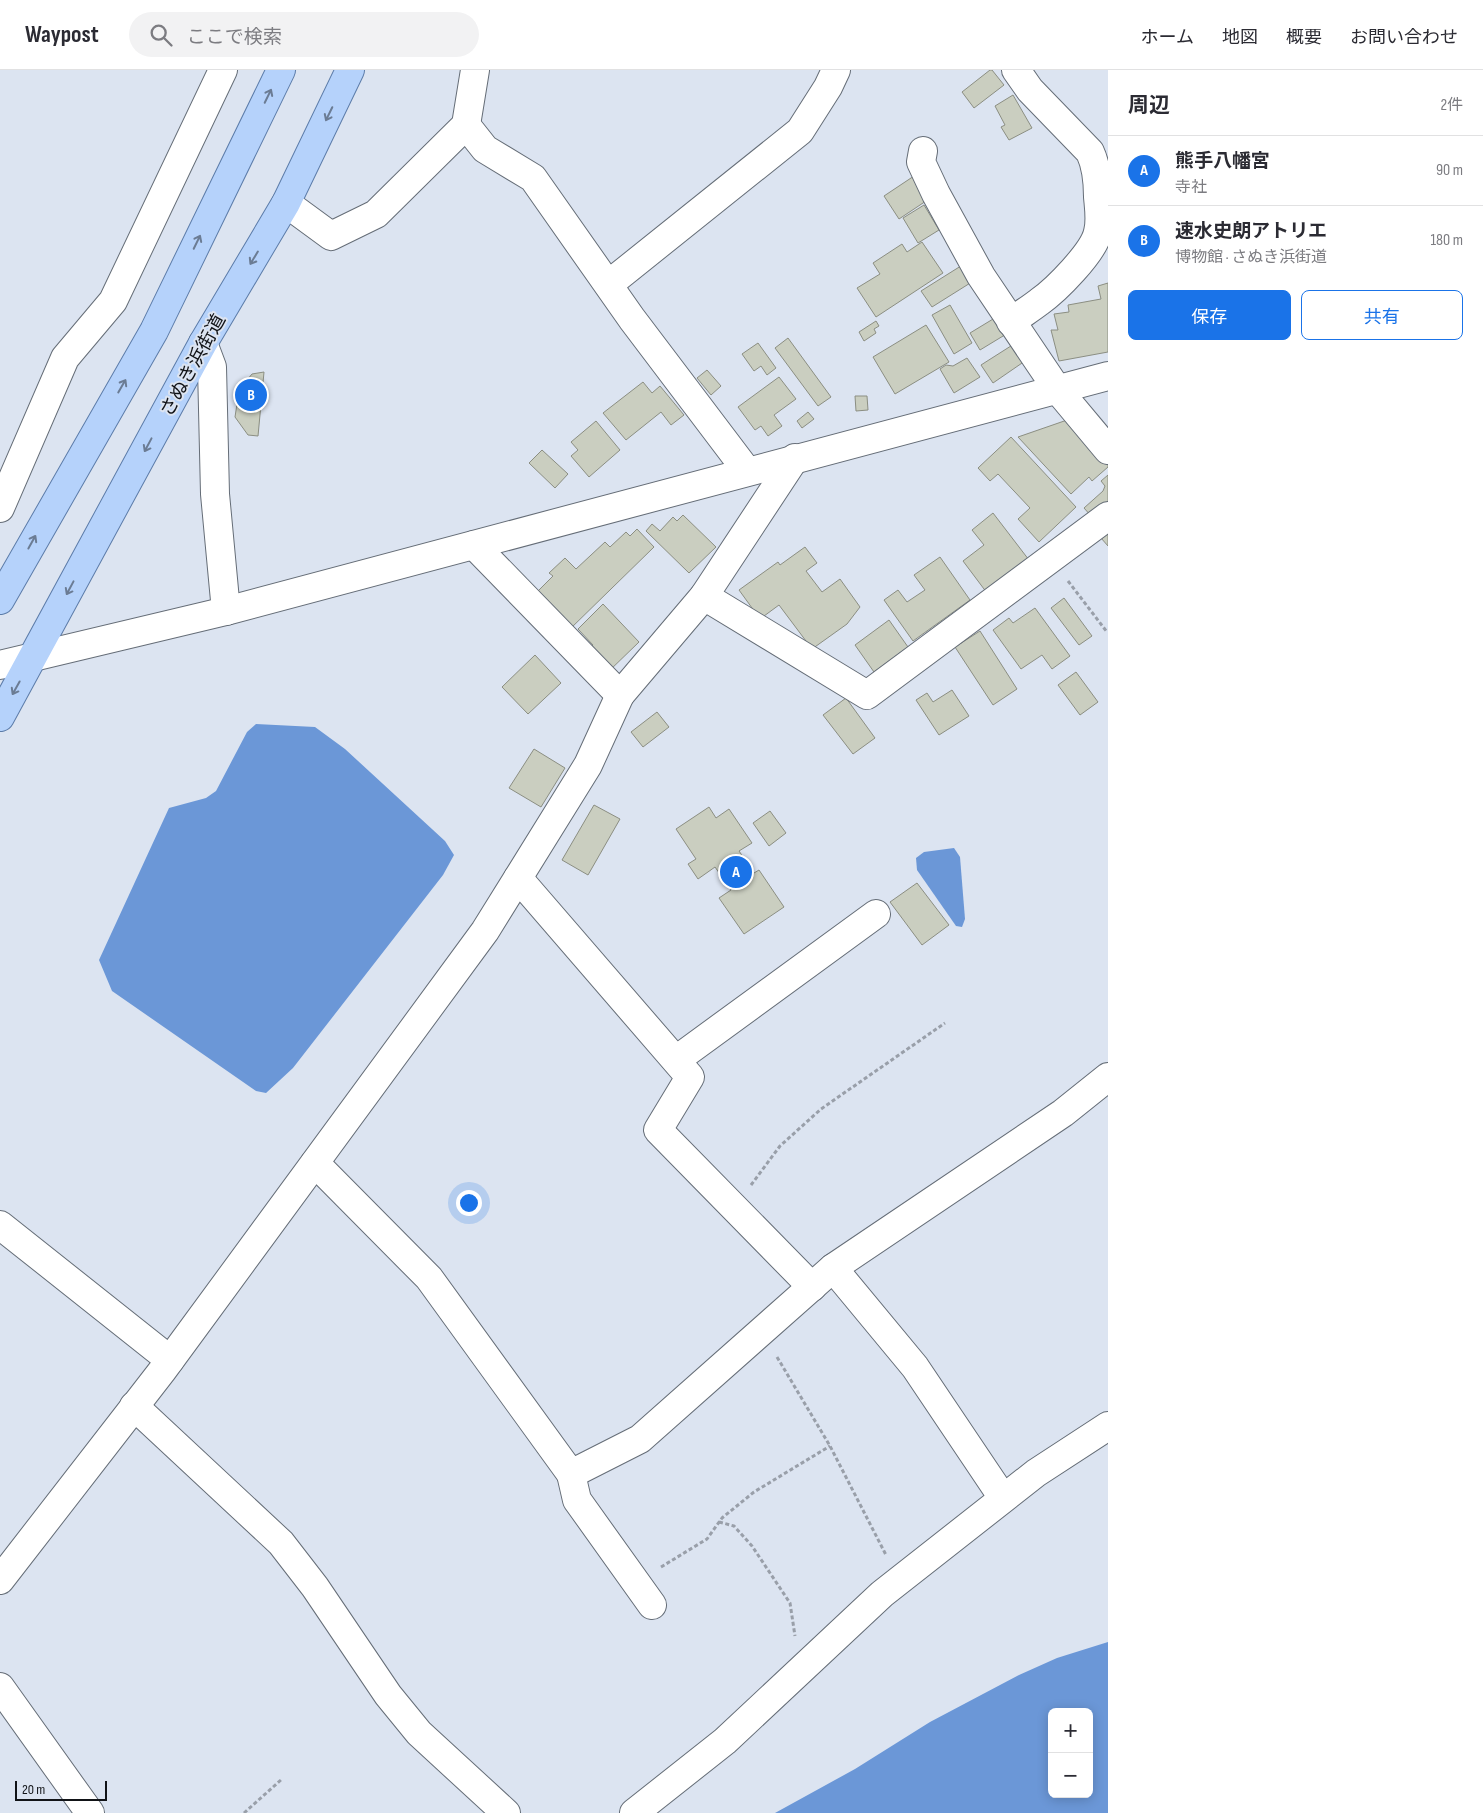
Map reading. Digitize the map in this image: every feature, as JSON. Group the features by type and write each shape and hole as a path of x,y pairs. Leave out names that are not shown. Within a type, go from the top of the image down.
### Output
{"main road":[{"path":"0,600 154,331 281,70"},
{"name":"さぬき浜街道","path":"0,717 203,343 286,203 350,70"}],"street":[{"path":"0,508 65,358 113,301 223,70"},
{"path":"286,203 330,236 376,214 466,125 475,70"},
{"path":"608,284 800,131 828,87 836,70"},
{"path":"1011,322 1040,302 1075,268 1094,242 1099,224 1098,181 1094,160 1090,152 1030,90 1016,70"},
{"path":"466,125 485,148 533,178 632,319 747,471"},
{"path":"923,151 921,162 936,194 981,276 1057,389 1108,450"},
{"path":"203,343 212,367 215,494 226,611"},
{"path":"0,665 226,611 1108,376"},
{"path":"0,1580 170,1360 485,931 588,765 620,695 704,596 796,458"},
{"path":"704,596 867,695 1108,516"},
{"path":"474,545 620,695"},
{"path":"518,878 690,1077 658,1130 812,1287"},
{"path":"676,1060 876,914"},
{"path":"570,1474 640,1439 834,1268 1063,1113 1108,1077"},
{"path":"315,1163 429,1278 570,1474 577,1500 652,1605"},
{"path":"0,1225 170,1360"},
{"path":"834,1268 915,1367 1003,1498"},
{"path":"134,1406 281,1543 315,1587 388,1695 419,1733 506,1813"},
{"path":"634,1813 726,1741 899,1580 1036,1473 1108,1426"},
{"path":"0,1687 90,1813"}],"path":[{"path":"1051,558 1107,632"},
{"path":"734,1207 780,1146 821,1109 944,1023"},
{"path":"762,1332 830,1446 899,1580"},
{"path":"636,1583 707,1539 719,1522 754,1492 830,1446"},
{"path":"719,1522 734,1526 752,1546 790,1603 795,1636 808,1663"},
{"path":"244,1813 282,1779"}],"water":[{"path":"256,724 315,727 345,749 445,841 454,855 443,875 293,1068 266,1093 256,1091 112,991 99,960 169,808 206,798 216,791 247,732"},
{"path":"954,848 960,857 965,919 962,927 956,926 917,870 916,858 924,852"},
{"path":"1108,1642 1108,1813 775,1813 855,1769 930,1722 1019,1675 1057,1658"}],"building":[{"path":"990,70 1004,85 974,108 962,92"},
{"path":"1013,95 1032,128 1009,140 1001,127 1005,125 995,106"},
{"path":"914,176 929,199 899,219 884,196"},
{"path":"924,205 939,230 918,243 903,218"},
{"path":"922,242 943,273 876,317 857,288 880,274 873,263 902,244 907,252"},
{"path":"964,264 975,280 932,307 921,291"},
{"path":"1108,283 1108,352 1059,361 1051,330 1058,330 1054,314 1069,312 1068,305 1101,299 1098,286"},
{"path":"950,305 972,343 954,354 932,315"},
{"path":"998,316 1008,333 980,350 970,333"},
{"path":"876,321 879,326 874,329 876,333 864,341 859,332"},
{"path":"926,325 949,362 895,394 873,357"},
{"path":"788,338 831,397 818,406 775,348"},
{"path":"758,343 776,368 767,375 761,366 754,371 742,354"},
{"path":"1014,344 1025,361 993,383 981,365"},
{"path":"967,358 980,377 954,393 940,369 946,365 953,366"},
{"path":"707,370 721,386 711,395 697,378"},
{"path":"264,372 258,436 248,435 235,417 237,404 242,386 252,374"},
{"path":"779,377 796,399 774,415 782,426 768,436 761,426 755,430 738,407"},
{"path":"643,382 652,393 660,386 684,415 671,425 661,412 626,440 603,413"},
{"path":"855,396 867,396 868,410 856,411"},
{"path":"808,412 814,419 802,428 797,421"},
{"path":"1070,419 1108,461 1108,467 1092,481 1089,477 1071,494 1018,437"},
{"path":"596,421 620,450 589,477 571,456 578,450 571,442"},
{"path":"1011,437 1076,507 1039,542 1018,519 1030,508 998,474 990,481 978,468"},
{"path":"542,450 568,474 555,488 529,463"},
{"path":"1108,475 1108,503 1092,517 1084,508 1103,491 1105,486 1101,481"},
{"path":"993,513 1029,560 987,593 963,561 984,545 972,530"},
{"path":"683,515 716,547 689,573 646,531 652,524 660,531 673,517 677,521"},
{"path":"637,529 654,547 569,630 535,594 553,576 549,573 565,558 576,569 605,542 610,547 626,532 630,536"},
{"path":"1108,533 1108,546 1101,538"},
{"path":"805,547 817,563 806,571 822,592 840,579 860,607 847,624 812,649 779,605 760,619 739,590 778,562 780,565"},
{"path":"940,557 970,600 913,641 884,600 898,590 907,602 925,590 914,575"},
{"path":"1064,598 1092,636 1079,645 1051,608"},
{"path":"603,604 639,642 607,673 586,651 593,645 578,629"},
{"path":"1035,608 1070,656 1052,669 1042,655 1021,669 993,630 1009,618 1013,623"},
{"path":"889,620 908,647 874,672 855,645"},
{"path":"980,631 1017,689 993,705 955,647"},
{"path":"535,655 561,683 528,714 502,687"},
{"path":"1076,672 1098,702 1080,715 1058,685"},
{"path":"952,690 969,716 939,735 916,700 927,693 933,702"},
{"path":"846,698 875,738 853,754 823,715"},
{"path":"657,712 669,727 643,747 631,732"},
{"path":"534,749 565,768 541,807 509,788"},
{"path":"594,805 620,819 588,875 562,860"},
{"path":"709,807 716,818 729,809 752,843 739,851 754,873 759,870 784,907 744,934 719,898 731,890 715,867 698,879 688,864 696,859 676,829"},
{"path":"770,811 786,833 769,846 753,823"},
{"path":"917,883 949,925 922,945 890,902"}],"place":[{"name":"速水史朗アトリエ","path":"251,395"},
{"name":"熊手八幡宮","path":"736,872"}]}
